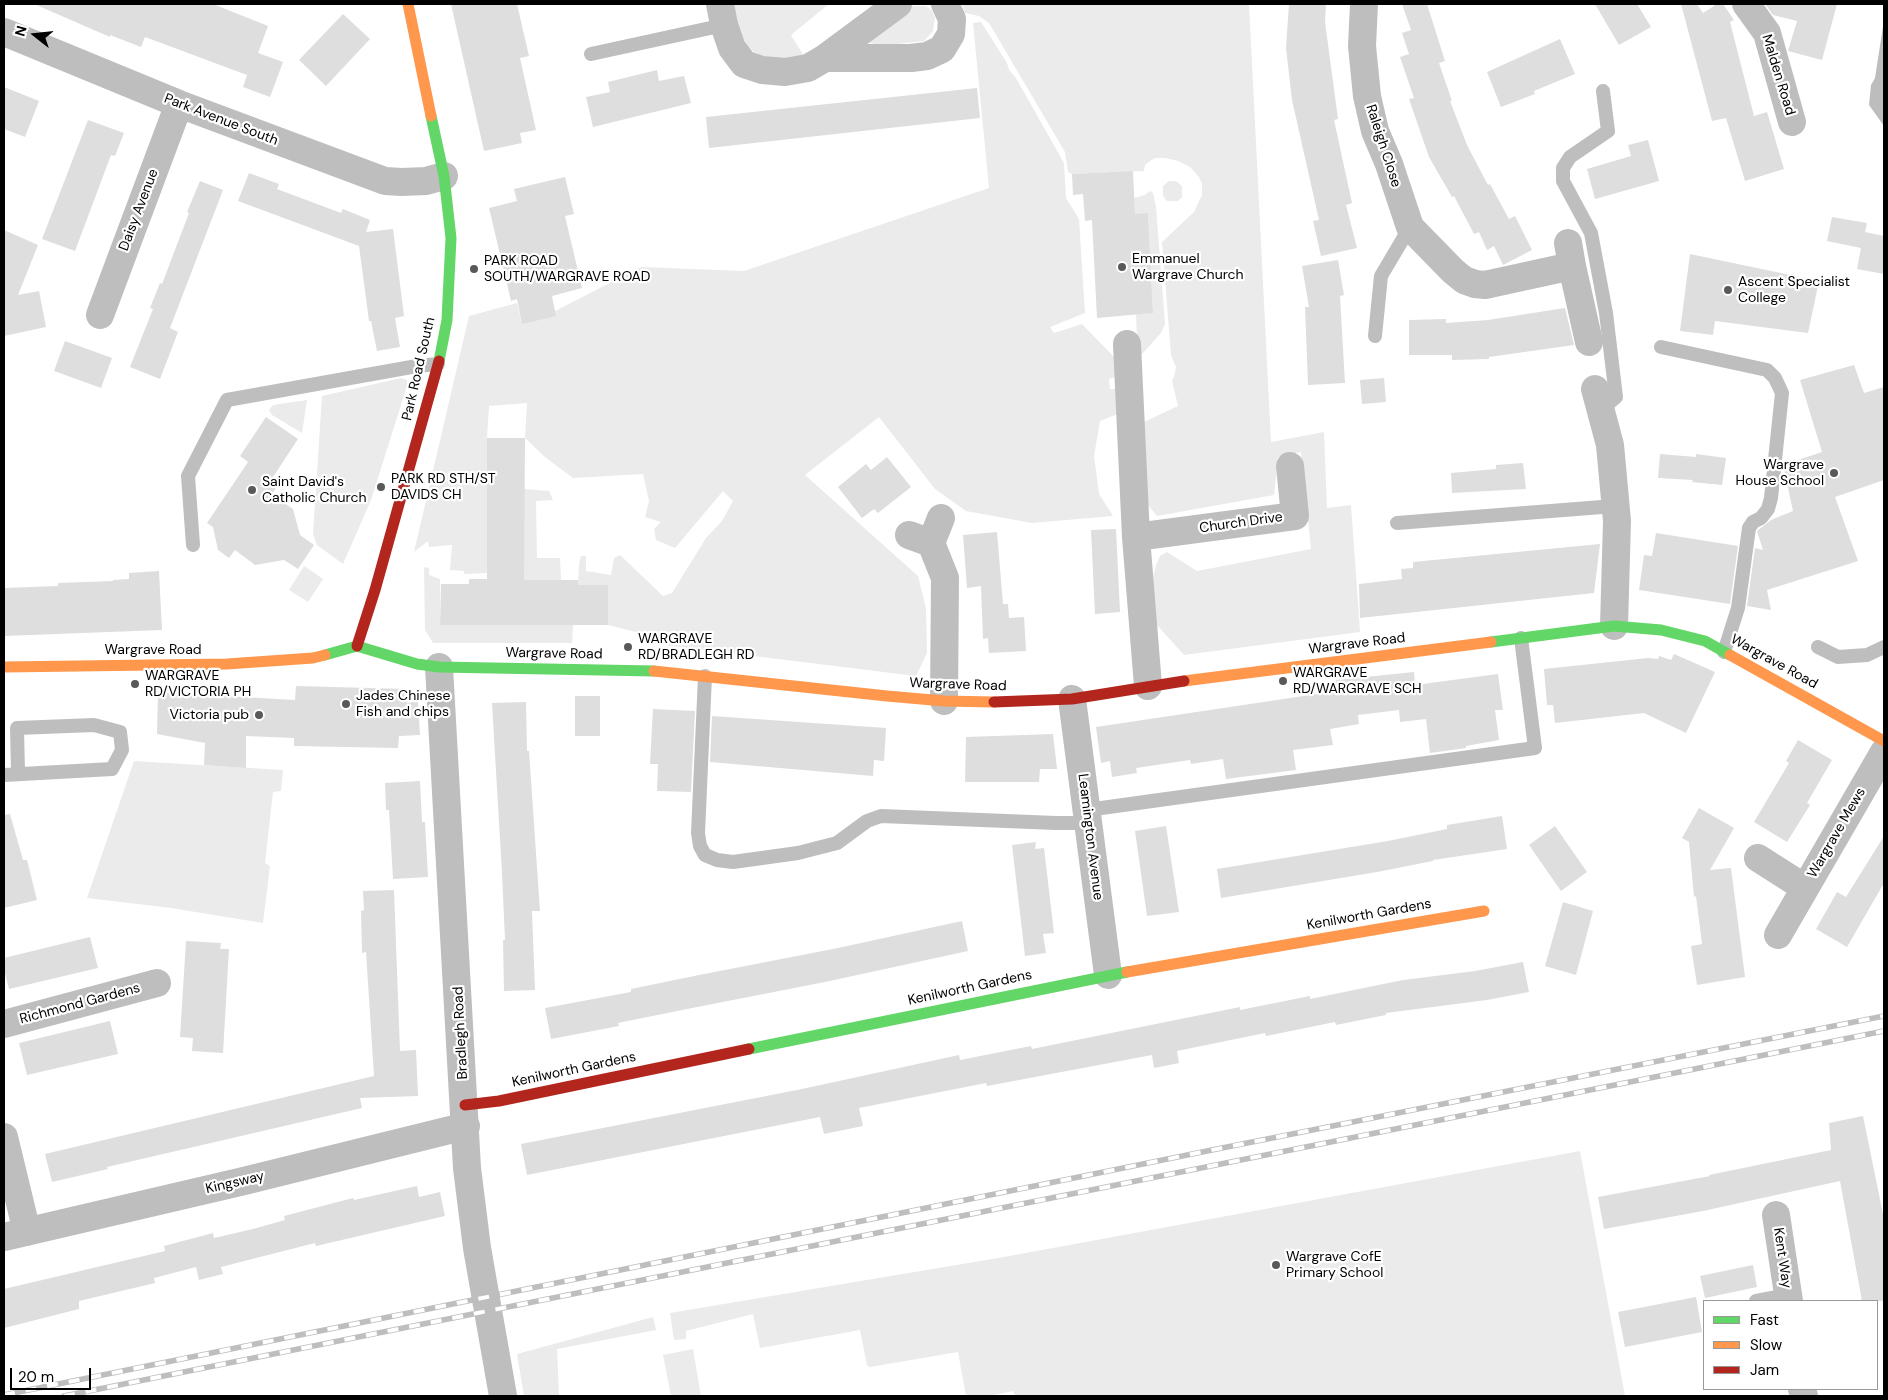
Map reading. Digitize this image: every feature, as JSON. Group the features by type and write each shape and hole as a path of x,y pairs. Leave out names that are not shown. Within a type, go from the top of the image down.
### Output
{"street":[{"name":"Park Road South","path":"357,646 375,590 438,364 447,320 451,238 444,176 408,4"},
{"path":"722,15 732,48 744,64 762,70 785,72 808,68 825,58 898,4"},
{"path":"825,58 911,58 926,56 942,49 951,34 952,20 944,4"},
{"name":"Raleigh Close","path":"1364,4 1362,46 1367,96 1376,131 1410,227 1453,271 1464,280 1476,284 1485,285 1570,254 1589,342"},
{"name":"Malden Road","path":"1746,4 1767,33 1792,122"},
{"name":"Park Avenue South","path":"4,32 179,104 385,181 426,181 444,176"},
{"name":"Daisy Avenue","path":"100,315 179,104"},
{"path":"1127,344 1136,537 1148,686"},
{"path":"1598,399 1610,445 1616,520 1614,626"},
{"name":"Church Drive","path":"1136,537 1295,516 1290,466"},
{"path":"941,518 920,539 945,578 944,701"},
{"name":"Wargrave Road","path":"4,667 227,664 313,658 357,646 417,664 439,667 641,670 944,701 1005,702 1072,699 1148,686 1614,626 1661,630 1705,641 1884,741"},
{"name":"Bradlegh Road","path":"439,667 471,1208 503,1396"},
{"name":"Leamington Avenue","path":"1072,699 1108,975"},
{"name":"Wargrave Mews","path":"1778,935 1884,752"},
{"name":"Wargrave Mews","path":"1758,858 1805,888"},
{"name":"Kenilworth Gardens","path":"465,1116 499,1101 1108,975 1484,911"},
{"name":"Richmond Gardens","path":"4,1024 157,983"},
{"name":"Kingsway","path":"16,1235 253,1178 465,1116"},
{"path":"4,1138 16,1235"},
{"name":"Kent Way","path":"1776,1215 1788,1298"}],"lane":[{"path":"591,54 722,15"},
{"path":"1598,399 1616,397 1606,313 1591,233 1563,181 1563,168 1570,157 1608,132 1603,91"},
{"path":"1375,336 1381,276 1410,227"},
{"path":"1661,347 1766,370 1775,378 1782,393 1771,498 1768,509 1762,518 1753,522 1750,528 1738,608 1724,652"},
{"path":"193,545 188,476 227,400 438,364"},
{"path":"1397,523 1615,506"},
{"path":"705,676 698,833 700,846 705,855 717,860 733,862 780,855 837,843 867,821 881,816 1056,823 1088,816 1535,748 1520,638"},
{"path":"1818,647 1838,657 1867,656 1884,647"},
{"path":"4,775 112,769 122,750 120,732 94,725 17,728 18,773"},
{"path":"1767,1300 1788,1298"}],"shaded area":[{"path":"731,4 829,4 791,35 804,56 777,59 754,52 748,46 735,24"},
{"path":"962,4 1249,4 1271,442 1324,432 1327,508 1351,505 1360,632 1184,655 1156,624 1153,579 1160,556 1167,552 1197,571 1311,549 1301,452 1278,457 1274,495 1157,516 1148,505 1144,422 1178,406 1172,381 1176,367 1171,355 1162,242 1194,212 1202,195 1202,184 1199,177 1190,167 1178,161 1165,158 1155,158 1150,161 1145,165 1144,171 1072,174 1068,172 1065,152 989,23 979,16 965,13"},
{"path":"908,6 926,6 932,11 935,18 933,31 924,41 878,46 869,42"},
{"path":"1884,20 1884,126 1869,105 1871,85 1875,78"},
{"path":"981,22 1007,63 1009,70 1016,78 1064,163 1066,198 1079,219 1085,313 1050,327 1054,333 1082,324 1117,360 1118,376 1109,379 1110,389 1118,389 1120,413 1100,421 1094,456 1099,494 1113,516 1032,523 966,511 935,489 879,417 805,475 918,576 926,608 927,653 916,676 664,645 644,634 608,625 578,585 581,556 586,556 586,571 611,575 614,558 620,555 663,596 672,593 706,538 722,521 733,501 723,491 675,548 656,540 654,529 661,522 645,517 649,501 643,474 573,478 545,457 525,438 527,403 489,406 487,438 487,573 464,574 464,571 450,570 452,545 429,547 428,541 414,552 469,316 517,303 522,324 555,311 641,267 744,271 989,188 973,23"},
{"path":"1169,181 1176,181 1182,186 1182,197 1178,201 1167,201 1163,196 1163,186"},
{"path":"1150,191 1153,193 1156,207 1165,324 1161,333 1135,362 1136,314 1153,313 1148,214 1135,214 1134,198 1145,195"},
{"path":"401,378 407,380 407,386 371,500 343,564 317,545 313,534 322,396"},
{"path":"307,400 302,433 272,415 269,410 273,405"},
{"path":"524,489 549,491 553,500 536,501 537,558 560,558 561,580 524,580"},
{"path":"304,566 323,579 308,602 289,590"},
{"path":"424,567 429,568 429,575 440,579 440,625 573,625 572,643 433,643 425,630"},
{"path":"134,761 283,770 281,791 273,792 265,863 270,866 263,923 171,908 87,898"},
{"name":"Wargrave CofE Primary School","path":"1580,1151 1625,1396 1015,1396 1013,1391 989,1396 966,1396 958,1352 870,1367 867,1365 860,1330 760,1348 753,1314 686,1331 686,1339 674,1340 670,1313 1004,1257"},
{"path":"653,1317 656,1330 557,1349 559,1396 524,1396 517,1354"},
{"path":"693,1349 701,1396 671,1396 663,1355"}],"building":[{"path":"34,4 213,4 268,26 258,53 283,62 270,97 243,87 247,75 145,37 141,47 110,35 110,37"},
{"path":"451,4 517,4 529,56 520,58 536,130 520,133 522,143 484,151"},
{"path":"1289,4 1326,4 1325,22 1338,119 1334,120 1352,203 1346,205 1357,248 1321,256 1313,221 1319,220 1292,100 1286,48"},
{"path":"1402,4 1427,4 1445,61 1439,63 1452,101 1450,101 1467,145 1509,219 1515,216 1532,250 1503,265 1494,246 1487,250 1479,232 1474,234 1454,196 1452,197 1429,157 1409,99 1414,98 1400,57 1409,54 1402,33 1411,30"},
{"path":"1595,4 1637,4 1651,27 1619,45"},
{"path":"1681,4 1697,4 1703,13 1717,4 1723,4 1734,20 1730,22 1754,116 1767,112 1784,169 1745,181 1726,118 1712,121"},
{"path":"1765,4 1837,4 1822,60 1788,51 1797,21 1773,15"},
{"path":"343,14 370,39 326,86 299,60"},
{"path":"1560,39 1575,74 1534,91 1535,94 1501,107 1487,72"},
{"path":"657,70 659,81 684,76 691,103 593,127 586,97 610,92 608,82"},
{"path":"4,87 39,101 25,137 4,129"},
{"path":"977,88 980,118 709,148 706,117"},
{"path":"88,120 124,133 115,156 111,155 75,251 42,239"},
{"path":"1648,140 1659,181 1595,199 1587,169 1631,156 1628,145"},
{"name":"Emmanuel Wargrave Church","path":"1133,171 1135,214 1148,213 1153,313 1097,318 1092,220 1085,221 1083,194 1073,195 1072,174"},
{"path":"249,173 279,184 277,189 341,213 343,209 370,220 366,232 393,229 404,316 395,318 400,347 377,351 371,321 369,321 359,246 238,201"},
{"path":"565,177 574,214 565,216 582,288 552,296 556,316 522,324 517,299 511,301 489,208 517,201 514,189"},
{"path":"200,181 223,190 170,328 178,332 160,379 130,367 153,309 150,308 160,283 162,284"},
{"path":"1832,217 1867,223 1865,232 1884,236 1884,274 1857,269 1861,248 1827,241"},
{"path":"4,230 38,245 18,295 39,291 46,327 4,336"},
{"name":"Ascent Specialist College","path":"1690,254 1819,281 1808,333 1715,321 1713,335 1680,331"},
{"path":"1338,260 1344,295 1340,296 1345,383 1308,385 1305,307 1309,307 1302,266"},
{"path":"1565,308 1574,345 1489,357 1489,359 1452,360 1452,355 1409,355 1409,320 1446,319 1446,323 1488,320"},
{"path":"65,341 112,358 101,388 54,371"},
{"name":"Wargrave House School","path":"1854,365 1864,393 1884,387 1884,480 1835,497 1858,561 1767,590 1771,610 1747,606 1755,548 1763,550 1757,531 1771,520 1793,511 1783,465 1822,452 1800,380"},
{"path":"1384,378 1386,402 1362,404 1360,380"},
{"name":"Saint David's Catholic Church","path":"266,417 298,439 271,480 278,485 272,494 293,509 300,535 314,545 298,569 284,560 255,565 235,550 229,558 218,550 213,527 207,523 248,462 240,456"},
{"path":"487,438 525,438 524,580 578,580 578,585 608,585 608,625 440,625 441,584 469,584 469,579 487,579"},
{"path":"1660,454 1696,457 1696,454 1726,458 1722,485 1692,482 1693,480 1658,478"},
{"path":"887,457 911,487 878,513 874,509 862,518 838,487 866,464 871,470"},
{"path":"1523,463 1526,489 1452,493 1451,473 1496,469 1496,465"},
{"path":"1116,529 1120,612 1095,614 1091,530"},
{"path":"997,532 1003,604 1008,604 1009,618 1024,617 1026,651 989,653 988,638 983,639 981,586 967,588 963,535"},
{"path":"1656,533 1738,546 1730,604 1639,590 1644,555 1652,556"},
{"path":"1600,544 1594,593 1360,618 1359,584 1402,579 1401,569 1413,568 1413,562"},
{"path":"159,571 162,630 4,636 4,588 58,586 58,583 113,581 129,579 129,573"},
{"path":"1674,654 1715,672 1686,733 1644,713 1555,723 1553,705 1547,705 1544,669 1648,658 1658,659 1659,656 1671,660"},
{"path":"1414,672 1415,685 1498,674 1503,710 1495,710 1499,740 1466,746 1466,748 1430,753 1426,719 1400,722 1399,710 1358,715 1359,724 1330,729 1333,745 1293,750 1296,770 1226,779 1223,759 1191,764 1190,760 1136,768 1137,773 1112,777 1110,761 1101,763 1096,727 1337,691 1336,680"},
{"path":"296,686 407,689 407,703 418,701 420,735 399,736 398,748 294,746 294,738 246,736 246,768 204,765 205,743 157,734 158,692 295,700"},
{"path":"575,696 600,696 600,736 575,736"},
{"path":"526,702 527,751 529,751 540,911 532,911 535,990 504,991 503,940 505,940 492,703"},
{"path":"653,709 695,711 691,792 657,791 658,764 650,764"},
{"path":"712,716 886,728 884,761 874,760 873,776 710,762"},
{"path":"1053,734 1057,769 1040,769 1039,782 965,782 966,737"},
{"path":"1798,740 1832,760 1807,803 1810,805 1787,842 1754,822 1789,763 1786,761"},
{"path":"420,781 422,822 425,822 428,877 393,879 389,810 386,810 385,783"},
{"path":"1699,808 1734,828 1710,870 1731,868 1745,977 1697,985 1691,946 1702,944 1696,896 1694,897 1689,842 1682,838"},
{"path":"10,814 23,860 27,860 37,900 4,908 4,815"},
{"path":"1502,816 1507,849 1433,860 1377,872 1221,898 1217,869 1388,841 1447,829 1447,825"},
{"path":"1166,826 1179,912 1147,916 1135,831"},
{"path":"1555,826 1587,872 1561,891 1529,845"},
{"path":"1884,836 1884,883 1847,947 1816,929 1837,892 1846,897"},
{"path":"1036,842 1035,849 1044,848 1054,933 1043,934 1046,953 1025,956 1012,845"},
{"path":"394,890 400,1051 416,1050 418,1096 360,1098 362,1108 107,1167 108,1169 52,1182 45,1154 374,1076 366,952 362,953 361,911 364,910 363,891"},
{"path":"1563,902 1593,911 1576,975 1545,966"},
{"path":"962,921 968,951 825,982 618,1023 619,1026 551,1039 545,1008 631,992 631,989"},
{"path":"90,937 98,968 9,989 4,969 4,958"},
{"path":"186,941 221,943 220,949 229,949 223,1053 192,1051 193,1038 180,1037"},
{"path":"1523,962 1529,992 1487,1000 1386,1013 1386,1015 1336,1025 1335,1022 1266,1036 1265,1033 1177,1051 1179,1063 1154,1068 1152,1055 987,1086 986,1083 859,1108 863,1126 824,1134 820,1117 527,1175 521,1144 802,1089 959,1055 960,1060 1031,1046 1032,1049 1240,1007 1240,1010 1310,996 1310,999 1403,980 1475,971"},
{"path":"110,1021 118,1054 27,1075 19,1043"},
{"path":"1863,1116 1884,1219 1884,1301 1862,1300 1840,1181 1703,1211 1604,1229 1598,1197 1710,1176 1831,1150 1829,1123"},
{"path":"417,1186 419,1197 440,1192 445,1216 316,1246 315,1243 221,1267 223,1274 199,1280 196,1267 154,1278 155,1283 79,1301 79,1309 4,1328 4,1289 165,1251 164,1246 213,1233 214,1238 253,1229 285,1220 284,1216 353,1198 354,1200"},
{"path":"1753,1265 1757,1287 1705,1298 1700,1276"},
{"path":"1696,1297 1702,1332 1625,1347 1618,1312"}],"railway":[{"path":"4,1395 1884,1016"},
{"path":"64,1396 1884,1031"}],"traffic: fast":[{"path":"431,116 444,176 451,238 447,320 439,361"},
{"path":"1491,642 1614,626 1661,630 1705,641 1730,655"},
{"path":"325,655 357,646 417,664 439,667 654,671"},
{"path":"749,1049 1127,972"}],"traffic: slow":[{"path":"408,4 431,116"},
{"path":"1184,681 1491,642"},
{"path":"4,667 227,664 313,658 325,655"},
{"path":"1730,655 1884,741"},
{"path":"654,671 887,696 944,701 994,702"},
{"path":"1127,972 1484,911"}],"traffic: jam":[{"path":"357,646 375,590 439,361"},
{"path":"994,702 1072,699 1184,681"},
{"path":"465,1105 499,1101 749,1049"}],"place":[{"name":"Emmanuel Wargrave Church","path":"1122,267"},
{"name":"PARK ROAD SOUTH/WARGRAVE ROAD","path":"474,269"},
{"name":"Ascent Specialist College","path":"1728,290"},
{"name":"Wargrave House School","path":"1834,473"},
{"name":"PARK RD STH/ST DAVIDS CH","path":"381,487"},
{"name":"Saint David's Catholic Church","path":"252,490"},
{"name":"WARGRAVE RD/BRADLEGH RD","path":"628,647"},
{"name":"WARGRAVE RD/WARGRAVE SCH","path":"1283,681"},
{"name":"WARGRAVE RD/VICTORIA PH","path":"135,684"},
{"name":"Jades Chinese Fish and chips","path":"346,704"},
{"name":"Victoria pub","path":"259,715"},
{"name":"Wargrave CofE Primary School","path":"1276,1265"}]}
